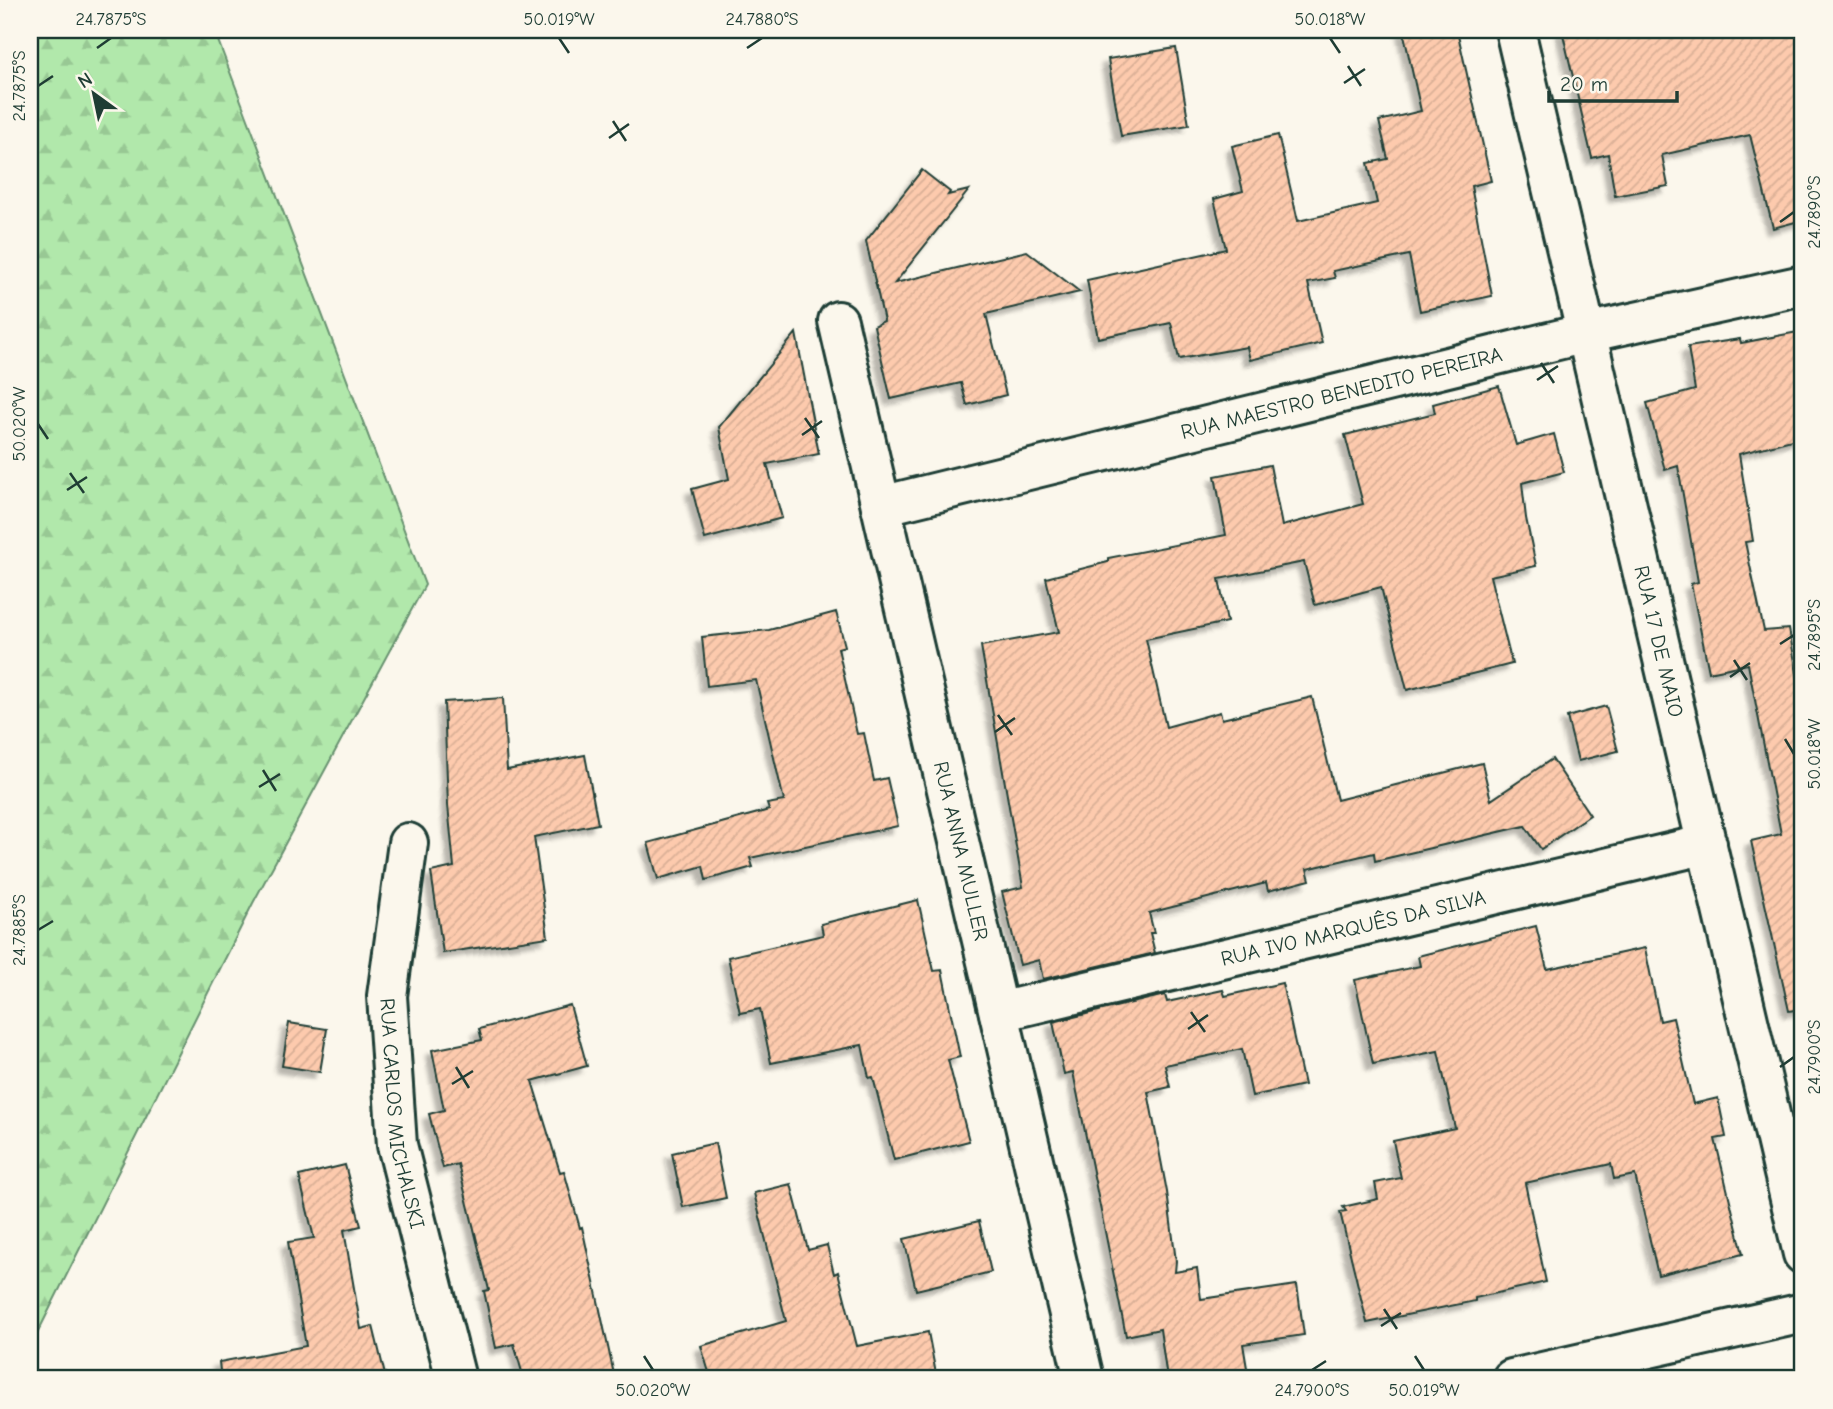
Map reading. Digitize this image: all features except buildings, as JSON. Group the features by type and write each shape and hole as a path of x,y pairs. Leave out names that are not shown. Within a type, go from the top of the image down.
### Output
{"street":[{"name":"RUA 17 DE MAIO","path":"1515,30 1803,1254"},
{"name":"RUA MAESTRO BENEDITO PEREIRA","path":"881,506 1586,333 1803,285"},
{"name":"RUA ANNA MULLER","path":"838,321 1084,1379"},
{"name":"RUA CARLOS MICHALSKI","path":"408,843 387,996 397,1145 456,1379"},
{"name":"RUA IVO MARQUÊS DA SILVA","path":"999,1012 1707,844"},
{"path":"1512,1379 1803,1313"}],"green space":[{"path":"30,30 214,30 425,585 253,903 30,1348"}]}
